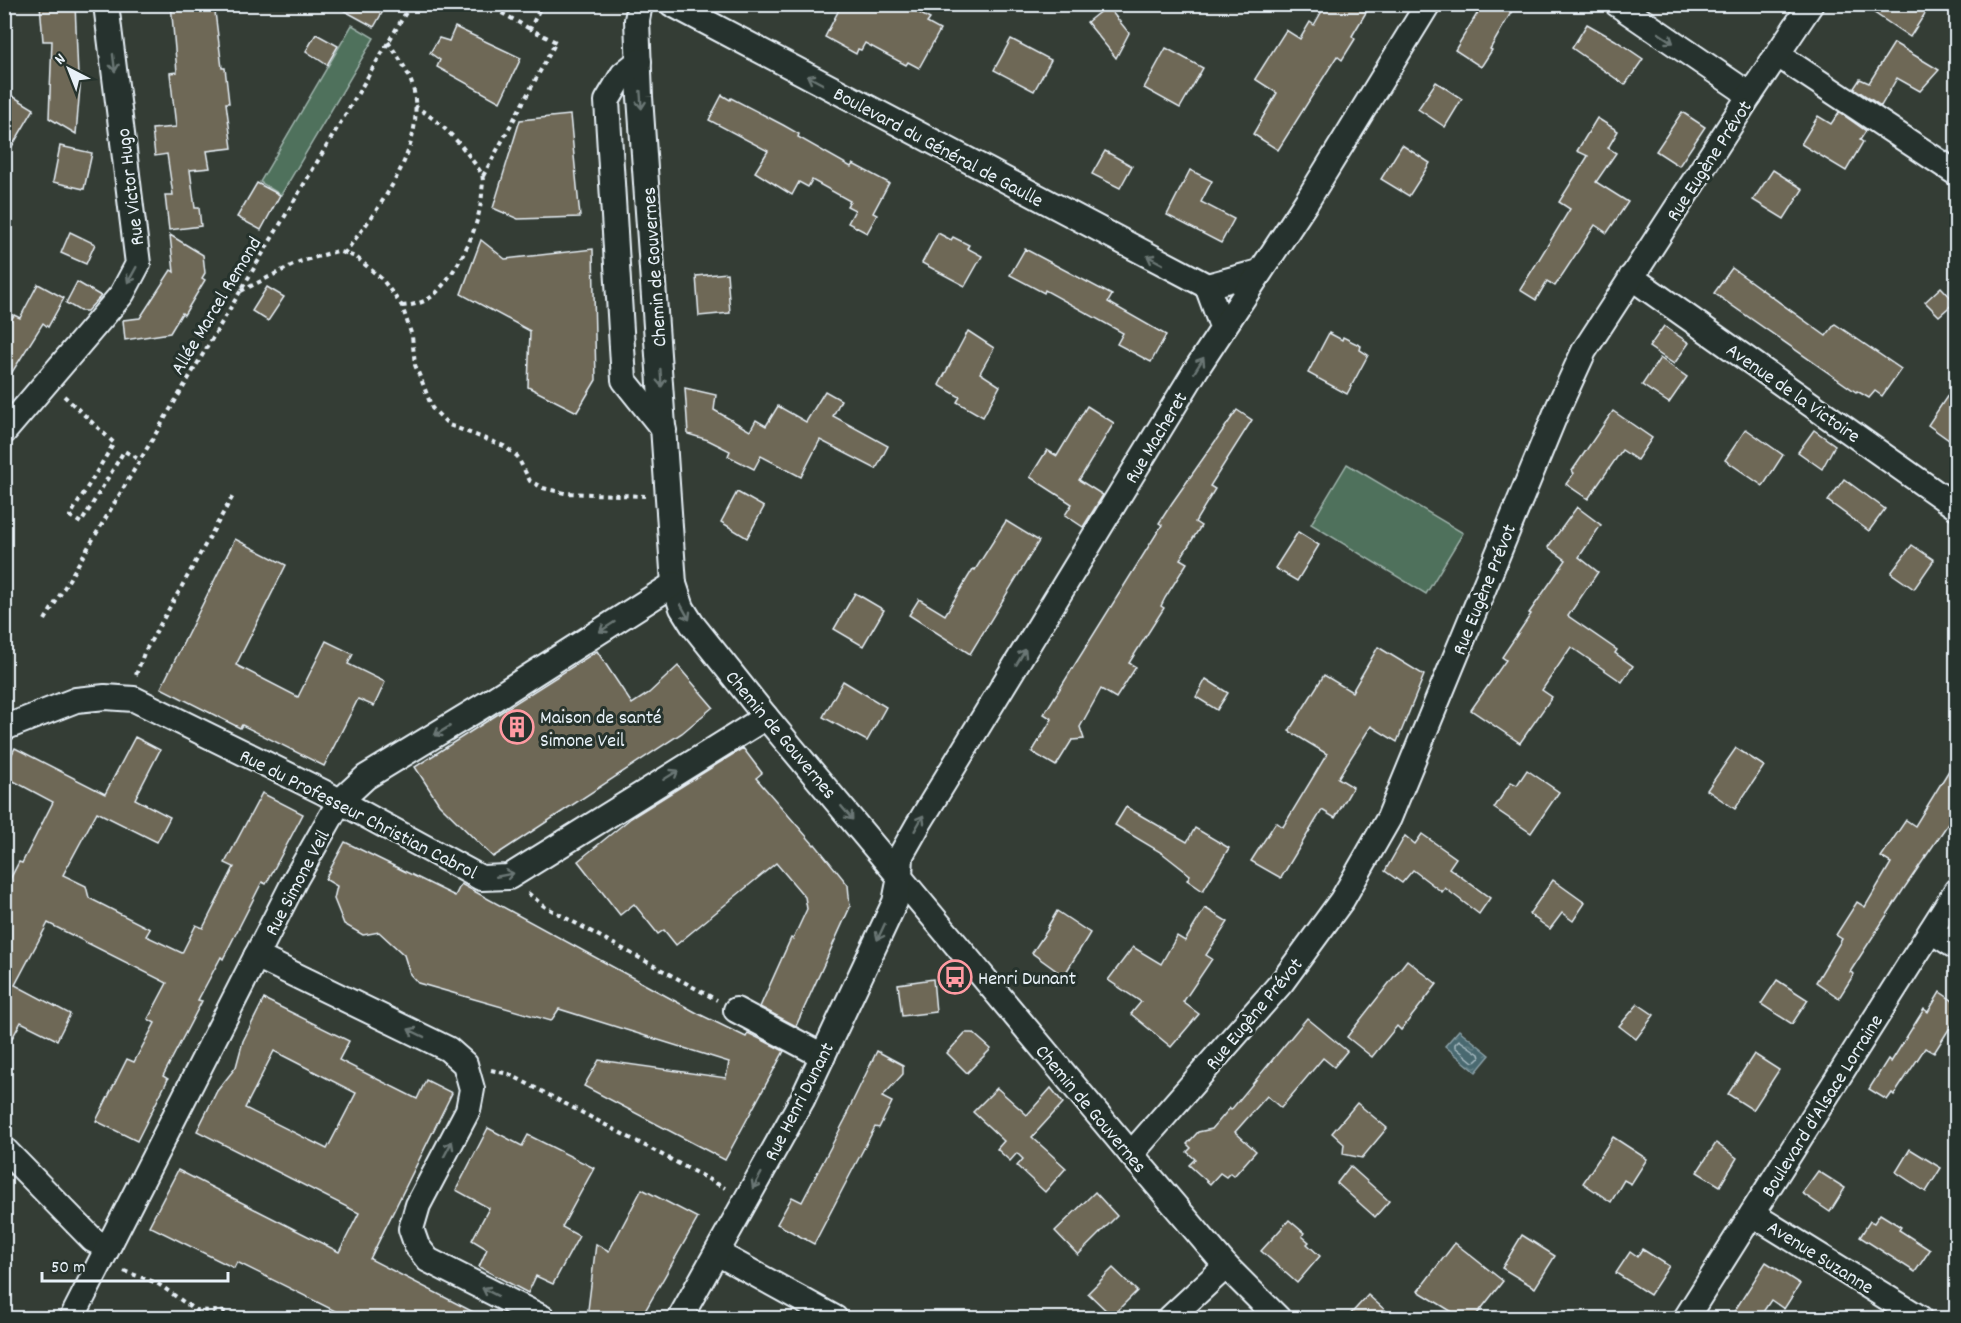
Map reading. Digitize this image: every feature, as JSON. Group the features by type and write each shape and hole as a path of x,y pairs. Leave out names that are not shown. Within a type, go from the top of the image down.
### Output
{"street":[{"name":"Rue Victor Hugo","path":"4,432 122,294 138,264 106,4"},
{"name":"Chemin de Gouvernes","path":"640,4 637,20 639,61 674,584 682,608 692,624 766,717 1131,1154 1226,1266 1278,1318"},
{"name":"Boulevard du Général de Gaulle","path":"672,4 1207,286"},
{"name":"Rue Macheret","path":"900,877 901,855 918,825 1222,327 1307,201 1428,4"},
{"path":"1617,4 1750,95"},
{"name":"Rue Eugène Prévot","path":"1131,1154 1282,982 1342,900 1389,818 1558,408 1584,351 1811,4"},
{"path":"1778,55 1956,173"},
{"path":"639,61 623,74 607,101 624,380 664,430"},
{"path":"1222,327 1207,286 1259,272"},
{"name":"Avenue de la Victoire","path":"1631,277 1956,507"},
{"name":"Rue Simone Veil","path":"72,1318 296,878 340,801 366,777 486,704 674,584"},
{"path":"4,729 76,700 105,697 134,699"},
{"name":"Rue du Professeur Christian Cabrol","path":"134,699 340,801 481,878 510,876 766,717"},
{"name":"Rue Henri Dunant","path":"680,1318 802,1100 895,902 900,877"},
{"name":"Boulevard d'Alsace Lorraine","path":"1686,1318 1956,891"},
{"path":"1931,931 1956,946"},
{"path":"256,956 448,1049 465,1064 472,1089 468,1110 418,1205 411,1229 417,1246 428,1260 543,1318"},
{"path":"736,1010 822,1056"},
{"path":"4,1149 93,1240 104,1255"},
{"name":"Avenue Suzanne","path":"1752,1214 1920,1318"},
{"path":"717,1253 835,1318"},
{"path":"1170,1318 1226,1266"}],"path":[{"name":"Allée Marcel Remond","path":"45,620 411,4"},
{"path":"402,306 417,305 435,294 470,243 481,213 483,176 556,42 486,4"},
{"path":"530,29 542,4"},
{"path":"344,254 383,203 411,141 416,98 403,64 388,42"},
{"path":"415,106 436,119 455,136 483,176"},
{"path":"240,291 299,262 337,251 356,257 382,279 402,306 412,336 416,365 432,408 449,425 504,446 517,456 530,481 543,488 564,493 669,497"},
{"path":"48,381 114,443 70,516 81,523 124,451 140,460"},
{"path":"134,699 137,671 144,653 234,494"},
{"path":"510,876 544,906 736,1010"},
{"path":"465,1064 509,1074 719,1185 746,1202"},
{"path":"104,1255 157,1283 195,1310 227,1312 237,1318"}],"green space":[{"path":"352,25 374,38 281,195 260,182"},
{"path":"1347,464 1463,533 1426,594 1311,524"}],"water":[{"path":"1459,1030 1490,1055 1476,1072 1445,1046"}],"building":[{"path":"40,4 75,4 78,75 81,75 76,134 49,118 52,41 43,41"},
{"path":"171,4 214,4 222,68 225,68 229,103 226,103 232,148 207,151 210,168 190,170 195,208 199,208 201,226 169,230 165,195 173,195 167,154 155,156 152,129 176,127 170,73 177,72"},
{"path":"332,4 387,4 374,27"},
{"path":"842,4 903,4 930,19 927,23 940,30 919,68 908,62 906,65 865,43 856,54 825,37"},
{"path":"1326,4 1371,4 1352,36 1355,39 1342,60 1337,56 1278,150 1253,134 1277,93 1255,79 1286,30 1300,39 1310,22 1314,25"},
{"path":"1483,4 1516,4 1481,67 1455,50"},
{"path":"1861,4 1931,4 1910,37"},
{"path":"1107,6 1129,33 1116,58 1087,22"},
{"path":"1587,24 1643,59 1625,85 1572,48"},
{"path":"455,27 521,58 500,102 437,67 440,60 430,53 439,38 449,41"},
{"path":"316,34 338,46 327,65 306,51"},
{"path":"1011,39 1051,60 1034,91 994,70"},
{"path":"1894,43 1939,70 1920,91 1897,78 1881,106 1854,88 1860,79 1869,83"},
{"path":"1166,48 1203,68 1180,108 1144,88"},
{"path":"1436,82 1462,99 1445,127 1418,109"},
{"path":"4,91 34,109 4,160"},
{"path":"722,95 783,125 799,134 798,137 851,167 853,164 889,183 873,213 877,215 867,233 848,223 855,210 847,206 850,201 812,180 808,187 799,182 792,195 755,172 768,151 709,120"},
{"path":"1682,112 1705,127 1679,166 1656,151"},
{"path":"1839,112 1866,131 1860,140 1863,142 1846,171 1801,144 1818,116 1831,124"},
{"path":"570,115 580,217 518,219 493,208 520,120"},
{"path":"1597,118 1618,131 1608,148 1616,153 1596,182 1628,202 1607,233 1595,225 1555,286 1547,281 1536,300 1520,290 1570,209 1559,202 1588,156 1577,151"},
{"path":"1402,145 1430,163 1409,196 1381,179"},
{"path":"60,146 92,153 84,189 53,182"},
{"path":"1105,151 1132,166 1120,188 1092,174"},
{"path":"1190,170 1212,181 1201,202 1234,219 1221,243 1167,215"},
{"path":"1773,170 1803,189 1784,219 1753,200"},
{"path":"257,183 280,195 261,230 237,217"},
{"path":"70,232 95,244 86,264 61,253"},
{"path":"938,233 951,240 953,237 969,245 967,248 982,256 965,286 922,263"},
{"path":"170,235 203,255 205,273 202,278 205,280 170,333 125,340 123,320 140,318 171,270 174,272"},
{"path":"481,240 505,259 593,249 596,380 577,412 528,387 530,331 461,294"},
{"path":"1025,249 1112,295 1108,302 1166,335 1151,362 1117,344 1123,333 1045,290 1044,293 1010,275"},
{"path":"1732,268 1826,336 1835,324 1901,369 1882,396 1875,391 1869,398 1856,392 1714,293"},
{"path":"727,273 730,313 699,316 696,276"},
{"path":"77,282 101,296 87,311 80,311 66,303"},
{"path":"38,284 64,298 48,327 43,323 4,385 4,331 14,315 20,318"},
{"path":"267,287 284,297 268,321 252,311"},
{"path":"1941,287 1955,302 1939,316 1925,302"},
{"path":"1664,326 1689,343 1674,364 1649,347"},
{"path":"968,331 994,348 980,373 1000,386 983,417 957,402 960,397 939,385"},
{"path":"1329,333 1361,346 1360,350 1368,355 1347,394 1308,373"},
{"path":"1660,358 1687,377 1669,403 1642,385"},
{"path":"1956,383 1956,445 1928,425"},
{"path":"685,388 716,395 714,410 750,431 756,420 766,426 778,406 806,422 825,391 841,400 833,416 888,446 876,469 820,440 801,477 761,456 754,469 728,456 730,451 708,440 688,434"},
{"path":"1087,406 1114,423 1079,480 1103,495 1083,527 1065,515 1072,504 1030,477 1047,450 1057,456"},
{"path":"1237,410 1252,420 1210,486 1215,489 1195,522 1201,526 1180,559 1187,563 1165,598 1161,606 1164,608 1129,663 1136,667 1116,698 1101,689 1080,727 1084,739 1072,740 1056,766 1032,752 1052,719 1044,714 1162,525 1159,523"},
{"path":"1613,411 1652,438 1637,460 1622,450 1588,499 1566,484 1574,473 1572,471"},
{"path":"1746,429 1783,455 1763,486 1725,460"},
{"path":"1814,430 1835,445 1822,469 1798,452"},
{"path":"1844,479 1885,509 1869,531 1828,501"},
{"path":"737,492 764,507 747,538 721,522"},
{"path":"1577,507 1601,525 1579,557 1598,572 1568,616 1617,650 1615,653 1633,666 1622,682 1571,647 1542,690 1552,697 1520,743 1471,710 1506,660 1502,657 1531,614 1529,613 1566,560 1548,547"},
{"path":"1006,521 1039,541 970,654 909,615 919,599 945,615"},
{"path":"1298,532 1319,545 1297,581 1275,568"},
{"path":"235,539 286,565 236,665 298,697 326,641 353,654 348,664 385,682 374,706 358,699 324,766 242,725 240,728 161,688"},
{"path":"1912,545 1934,560 1914,589 1891,573"},
{"path":"855,593 884,610 863,646 834,629"},
{"path":"1378,647 1424,675 1397,742 1371,726 1338,778 1353,787 1335,818 1322,810 1281,878 1251,861 1276,822 1283,827 1327,754 1289,731 1324,675 1352,692"},
{"path":"597,651 632,704 649,693 678,666 713,707 682,733 493,857 439,804 415,767"},
{"path":"1206,679 1228,693 1217,710 1196,697"},
{"path":"843,681 886,707 867,741 823,717"},
{"path":"135,737 160,750 135,799 170,817 157,842 97,812 63,875 86,886 89,898 150,929 146,936 182,953 196,925 203,928 234,867 225,863 262,793 303,814 266,884 262,882 223,959 221,957 198,1000 202,1001 163,1076 168,1079 137,1141 96,1121 127,1059 134,1062 155,1023 148,1019 167,983 48,923 15,985 70,1014 57,1040 21,1022 4,1053 4,891 19,862 22,863 53,802 4,776 4,769 15,748 105,794"},
{"path":"743,748 762,773 756,778 848,885 850,907 796,1026 760,1007 791,938 793,939 807,909 805,897 776,863 676,945 664,930 658,934 634,904 620,915 578,861 631,818"},
{"path":"1736,748 1764,766 1735,809 1707,790"},
{"path":"1956,759 1956,812 1850,972 1854,974 1839,998 1816,982 1842,939 1836,935 1857,902 1865,907 1891,863 1881,857 1906,820 1915,826"},
{"path":"1527,770 1559,792 1531,833 1494,808 1511,782 1517,785"},
{"path":"1126,807 1187,842 1195,828 1229,848 1203,891 1187,880 1190,875 1162,853 1115,825"},
{"path":"1422,834 1456,858 1449,868 1490,898 1479,914 1445,888 1442,892 1413,870 1402,883 1385,871 1405,836 1415,844"},
{"path":"345,842 455,896 461,884 699,1014 746,1037 748,1033 784,1051 725,1160 584,1086 599,1060 726,1078 729,1062 559,1009 551,1021 418,983 410,974 404,955 379,932 363,935 344,924 334,899 337,886 325,879"},
{"path":"1553,880 1585,903 1573,921 1562,913 1550,929 1529,914"},
{"path":"1205,908 1228,922 1206,955 1212,959 1183,1002 1199,1014 1171,1047 1131,1014 1141,1002 1108,980 1133,947 1161,964 1177,936 1185,941"},
{"path":"1057,911 1090,933 1065,974 1061,974 1032,953"},
{"path":"1407,960 1437,984 1401,1030 1397,1026 1372,1057 1347,1037"},
{"path":"933,979 936,1012 902,1016 898,984"},
{"path":"1777,980 1808,1000 1792,1024 1761,1004"},
{"path":"1940,992 1956,1003 1956,1018 1934,1053 1925,1048 1894,1095 1892,1093 1887,1100 1869,1089 1888,1059 1891,1062 1924,1009 1928,1012"},
{"path":"264,999 349,1041 339,1060 417,1099 426,1080 452,1093 370,1259 485,1318 349,1318 237,1262 234,1268 149,1226 178,1170 339,1252 359,1213 197,1131 217,1091 236,1067 243,1041","holes":["274,1051 356,1093 327,1149 245,1108"]},
{"path":"1638,1004 1654,1015 1636,1039 1619,1026"},
{"path":"1307,1018 1347,1051 1334,1067 1323,1058 1281,1108 1267,1096 1235,1132 1256,1151 1234,1176 1230,1173 1226,1177 1220,1173 1210,1184 1189,1165 1195,1159 1187,1152 1191,1148 1187,1144 1198,1132 1212,1129 1230,1108 1231,1110"},
{"path":"965,1033 973,1033 991,1049 967,1073 947,1053"},
{"path":"877,1051 903,1065 903,1074 882,1097 892,1102 879,1128 875,1127 814,1244 777,1224 792,1197 802,1202 848,1114"},
{"path":"1754,1054 1779,1070 1753,1110 1728,1094"},
{"path":"997,1088 1027,1115 1051,1088 1063,1103 1032,1137 1066,1168 1045,1192 1017,1166 1023,1159 1017,1153 1010,1161 997,1149 1004,1141 973,1112"},
{"path":"1357,1103 1387,1128 1362,1158 1343,1154 1344,1144 1332,1133"},
{"path":"488,1128 522,1146 528,1135 594,1168 562,1227 579,1236 553,1284 536,1276 528,1293 479,1267 487,1249 472,1240 489,1208 456,1190"},
{"path":"1613,1137 1647,1159 1631,1184 1624,1180 1611,1202 1583,1183"},
{"path":"1716,1143 1737,1158 1720,1186 1697,1172"},
{"path":"1910,1149 1941,1168 1926,1192 1896,1172"},
{"path":"1350,1166 1389,1201 1375,1217 1337,1183"},
{"path":"1818,1171 1845,1188 1830,1212 1802,1193"},
{"path":"642,1189 698,1218 641,1318 587,1318 596,1244 609,1251"},
{"path":"1095,1192 1117,1216 1078,1255 1055,1231"},
{"path":"1880,1214 1901,1227 1899,1230 1930,1250 1915,1272 1860,1237 1870,1221 1874,1223"},
{"path":"1289,1220 1304,1233 1302,1236 1309,1242 1307,1244 1320,1256 1297,1283 1261,1251"},
{"path":"1522,1235 1555,1256 1535,1288 1502,1268"},
{"path":"1455,1243 1503,1281 1474,1318 1462,1318 1418,1291"},
{"path":"1642,1249 1669,1266 1650,1295 1616,1273 1630,1252 1637,1257"},
{"path":"1766,1262 1800,1284 1784,1309 1771,1300 1759,1318 1730,1318"},
{"path":"1113,1268 1137,1291 1112,1316 1088,1293"},
{"path":"1368,1295 1394,1318 1347,1318"}],"place":[{"name":"Maison de santé Simone Veil","path":"517,727"},
{"name":"Henri Dunant","path":"955,977"}]}
